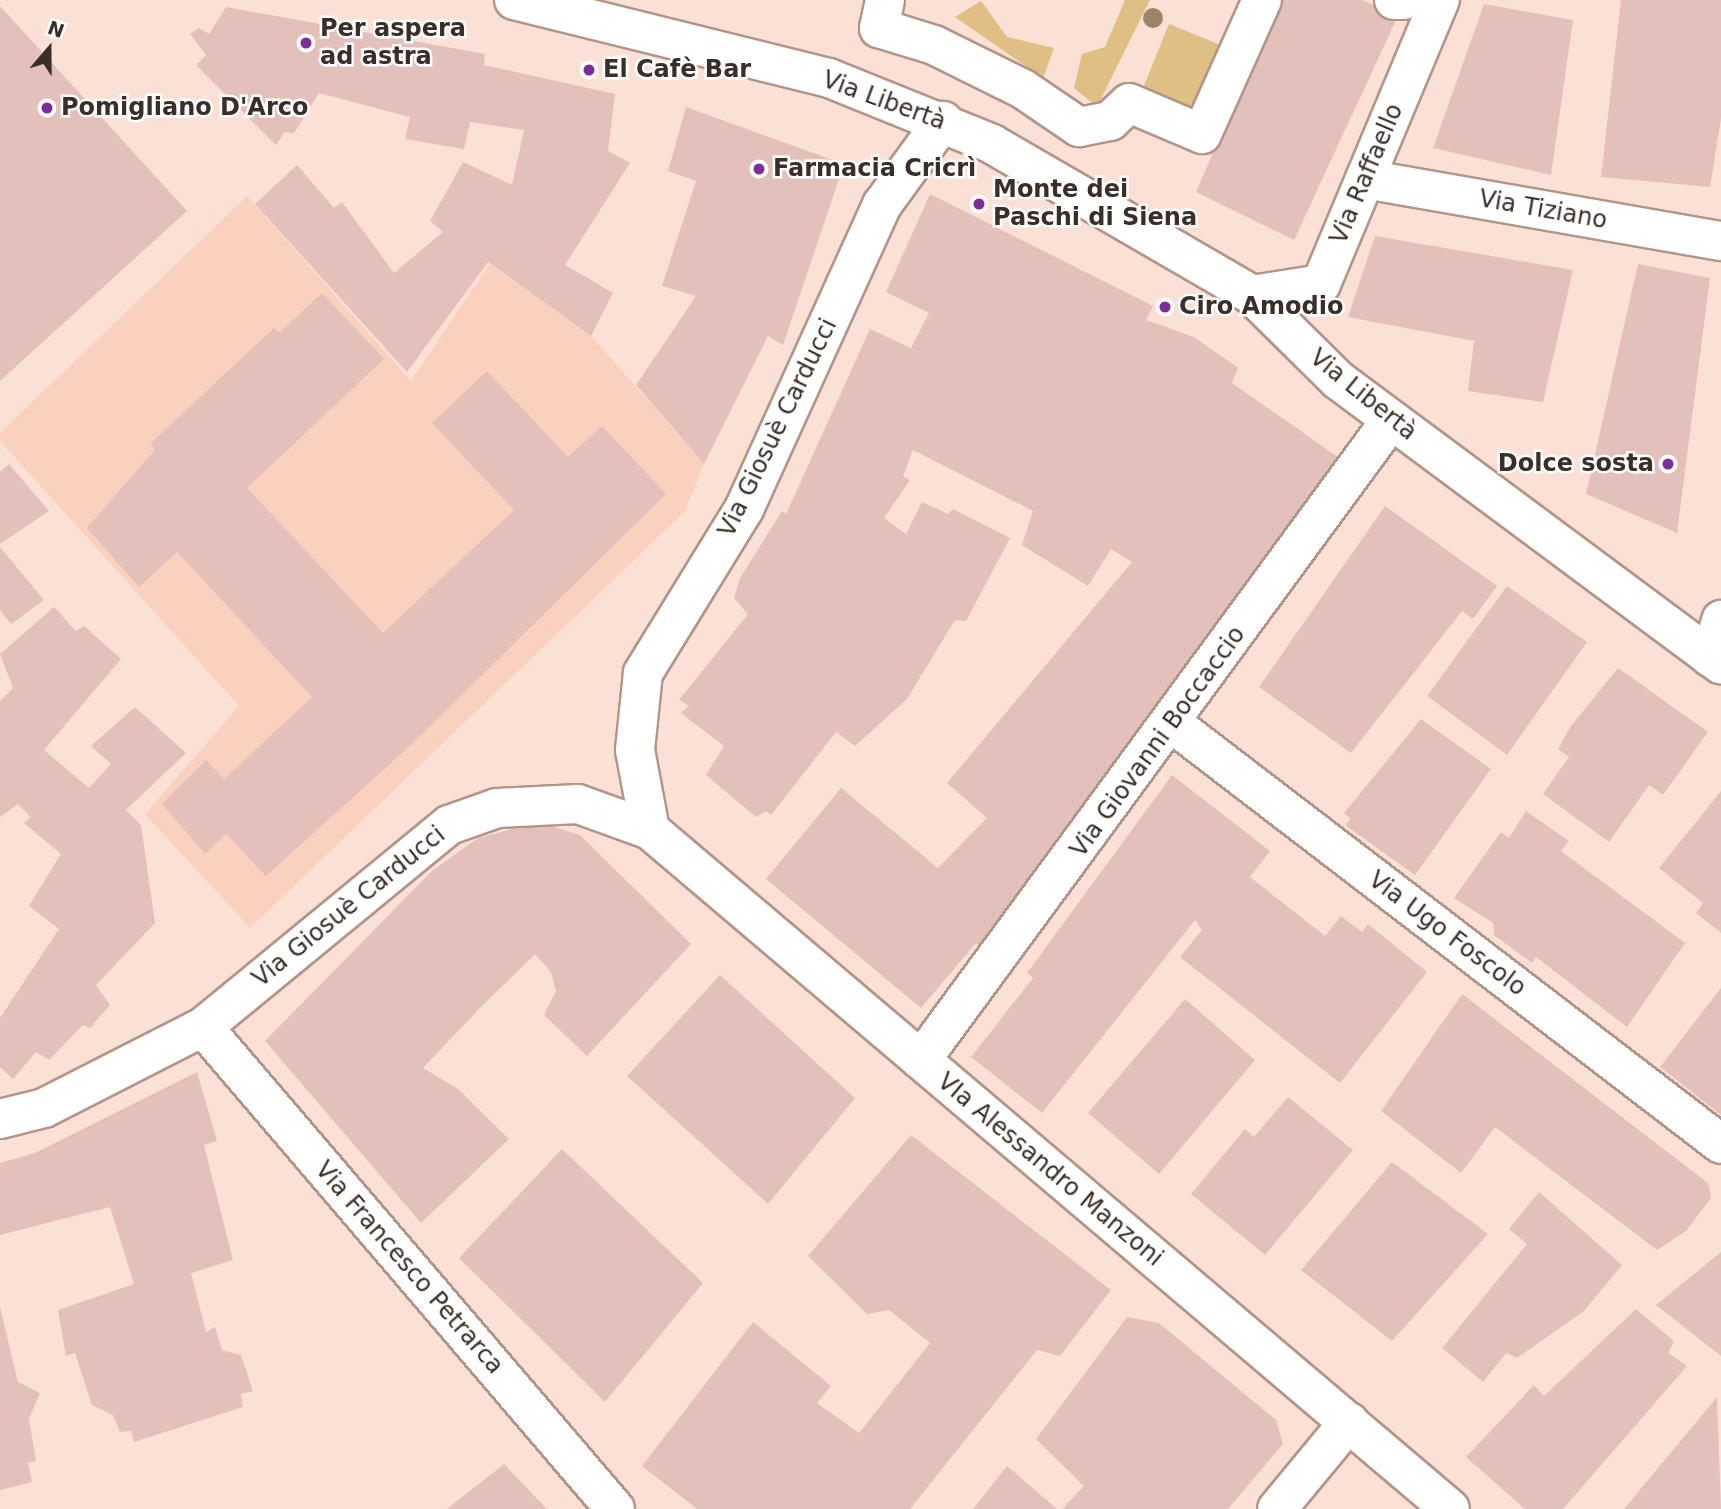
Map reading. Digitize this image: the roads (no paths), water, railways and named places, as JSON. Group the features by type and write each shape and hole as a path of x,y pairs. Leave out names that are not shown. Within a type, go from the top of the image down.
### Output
{"street":[{"name":"Via Libertà","path":"514,0 829,78 943,121 1252,295 1338,380 1716,660"},
{"path":"885,0 878,28 934,45 1023,89 1079,127 1110,121 1129,103 1202,134 1262,0"},
{"path":"1394,0 1404,0"},
{"name":"Via Raffaello","path":"1252,295 1321,284 1440,0"},
{"name":"Via Giosuè Carducci","path":"650,830 635,750 643,673 744,509 882,205 943,121"},
{"name":"Via Tiziano","path":"1365,179 1721,241"},
{"name":"Via Giovanni Boccaccio","path":"921,1060 1173,724 1391,420"},
{"path":"1716,660 1721,620"},
{"name":"Via Ugo Foscolo","path":"1173,724 1721,1144"},
{"name":"Via Giosuè Carducci","path":"0,1119 44,1108 203,1027 449,825 497,808 578,804 650,830"},
{"name":"VIa Alessandro Manzoni","path":"650,830 1450,1509"},
{"name":"Via Francesco Petrarca","path":"203,1027 615,1509"},
{"path":"1277,1509 1349,1422"}],"place":[{"name":"Per aspera ad astra","path":"306,43"},
{"name":"El Cafè Bar","path":"589,70"},
{"name":"Pomigliano D'Arco","path":"47,108"},
{"name":"Farmacia Cricrì","path":"759,169"},
{"name":"Monte dei Paschi di Siena","path":"979,204"},
{"name":"Ciro Amodio","path":"1165,307"},
{"name":"Dolce sosta","path":"1668,464"}]}
